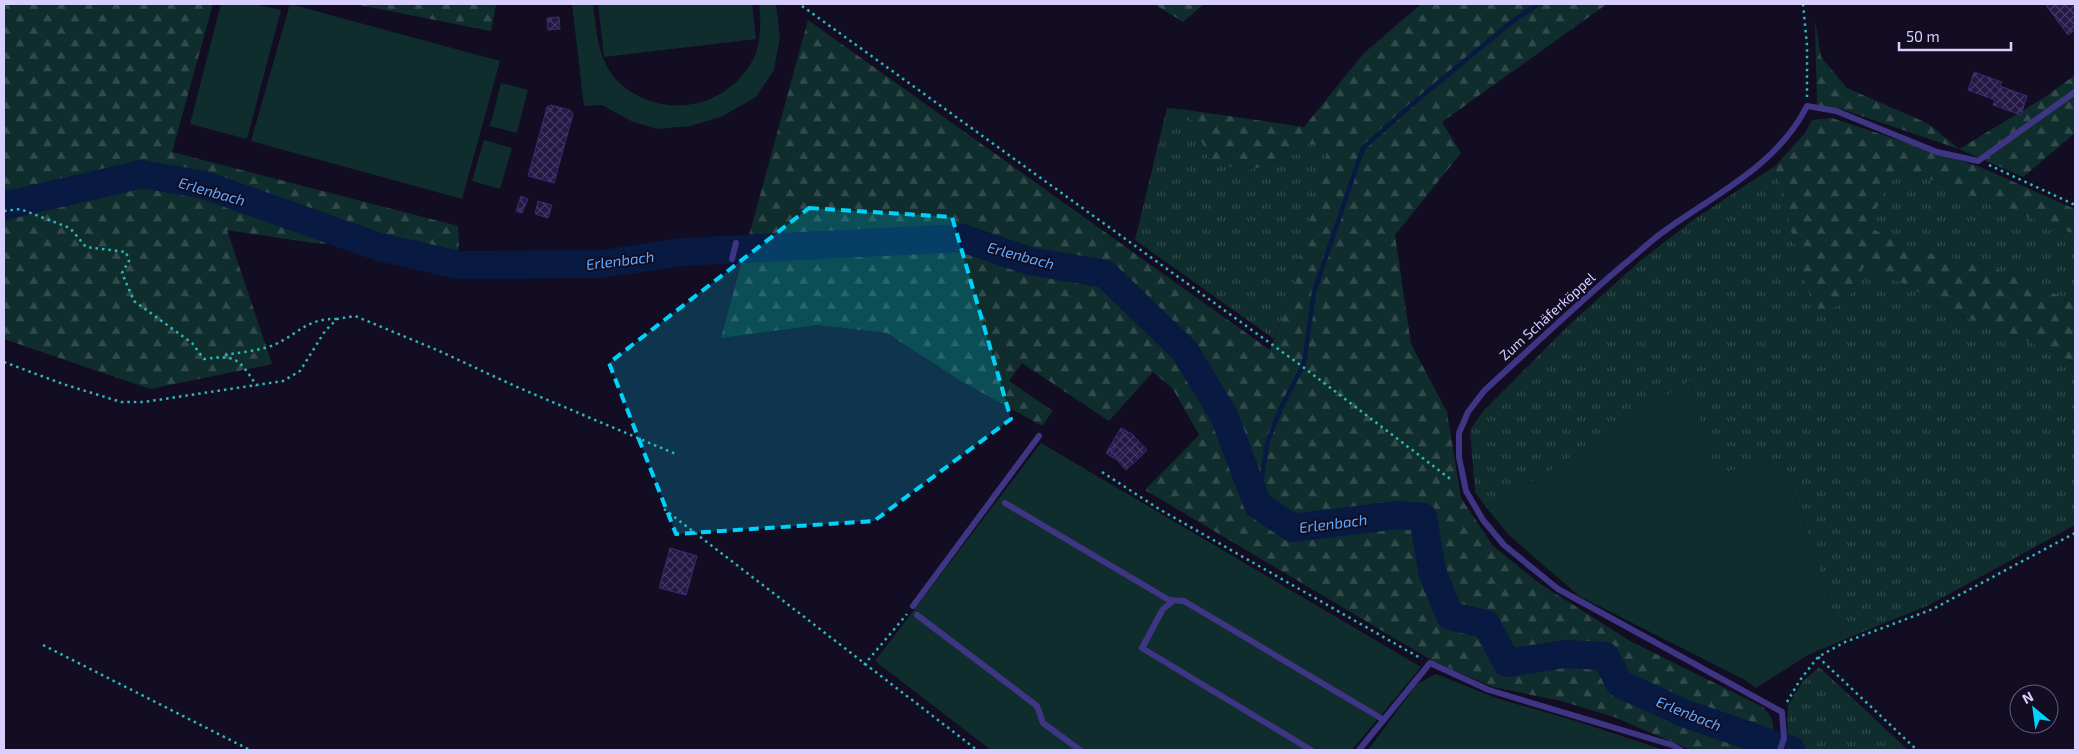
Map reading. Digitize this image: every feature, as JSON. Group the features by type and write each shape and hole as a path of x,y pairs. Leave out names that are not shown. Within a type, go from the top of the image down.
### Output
{"lane":[{"path":"1807,106 1836,111 1937,152 1978,161 2075,92"},
{"name":"Zum Schäferköppel","path":"1782,712 1558,589 1504,545 1483,520 1466,492 1459,457 1459,433 1468,412 1484,391 1603,282 1663,232 1749,174 1783,143 1799,123 1807,106"},
{"path":"732,259 736,243"},
{"path":"913,606 1039,436"},
{"path":"1005,503 1173,601 1184,601 1384,720"},
{"path":"1173,601 1163,609 1142,648 1311,750"},
{"path":"918,615 1037,706 1043,723 1080,750"},
{"path":"1359,750 1430,664 1489,690 1637,734 1672,745 1681,750"},
{"path":"1780,750 1784,738 1782,712"}],"path":[{"path":"1803,4 1807,45 1807,106"},
{"path":"802,6 1299,364 1466,492"},
{"path":"1978,161 2075,205"},
{"path":"4,211 20,208 70,228 86,247 126,252 129,261 122,273 134,301 192,343 204,358 224,356 275,344 308,323 324,318 336,319 355,316 678,455"},
{"path":"4,362 63,384 121,402 144,402 283,381 300,371 325,331 336,319"},
{"path":"224,356 240,362 258,386"},
{"path":"1102,472 1159,509 1430,664"},
{"path":"664,509 864,665 977,750"},
{"path":"1782,712 1800,680 1818,657 1845,642 1933,609 2075,533"},
{"path":"864,665 913,606"},
{"path":"43,645 250,750"},
{"path":"1818,657 1917,750"}],"highlighted area":[{"path":"809,208 952,217 1011,419 874,521 676,534 609,363"}],"green space":[{"path":"4,4 213,4 172,152 458,226 459,250 313,243 227,230 272,364 150,389 4,339"},
{"path":"221,4 254,4 281,10 247,139 190,124"},
{"path":"290,4 500,61 462,199 251,141"},
{"path":"354,4 496,4 491,31"},
{"path":"572,4 593,4 596,31 606,65 618,82 628,90 650,101 666,105 698,103 726,90 738,80 748,68 758,47 760,28 759,4 776,4 780,37 774,70 756,97 721,117 690,126 657,129 631,121 602,105 584,106"},
{"path":"598,4 752,4 756,39 604,57"},
{"path":"1154,4 1204,4 1183,22"},
{"path":"1421,4 1607,4 1442,122 1461,153 1395,235 1411,344 1447,412 1461,498 1493,546 1539,583 1630,641 1763,707 1771,717 1773,727 1771,750 1691,750 1614,717 1561,701 1493,687 1433,661 1145,490 1199,435 1173,389 1153,372 1109,421 1022,363 1009,381 1053,411 1042,426 961,381 887,333 818,325 721,338 808,20 1270,350 1288,305 1329,146 1293,143 1272,163 1244,172 1209,158 1187,110 1304,127 1364,53"},
{"path":"1815,20 1821,57 1847,88 1929,124 1959,149 1841,109 1817,107"},
{"path":"2075,75 2075,133 2023,177 1959,149 2045,97"},
{"path":"501,83 528,90 517,133 490,126"},
{"path":"1167,108 1187,110 1209,158 1272,163 1293,143 1329,146 1288,305 1274,339 1135,240"},
{"path":"1832,118 1980,167 2075,209 2075,234 1992,204 1897,166 1868,227 1919,251 1978,263 2016,276 2075,303 2075,363 1994,326 1969,319 1900,282 1864,267 1846,303 1821,313 1811,299 1798,259 1775,166 1805,133 1812,120"},
{"path":"484,140 512,148 500,189 472,181"},
{"path":"1775,166 1786,204 1846,303 1864,267 1900,282 1969,319 1994,326 2075,363 2075,525 1929,605 1843,640 1783,459 1715,474 1690,381 1488,510 1475,492 1470,430 1484,410 1571,323 1640,261 1693,220"},
{"path":"1896,166 2075,234 2075,303 2016,276 1978,263 1919,251 1868,227"},
{"path":"1690,381 1715,474 1783,459 1843,640 1808,655 1756,688 1745,680 1579,596 1510,536 1488,510"},
{"path":"1041,443 1421,667 1352,750 991,750 875,661"},
{"path":"1819,667 1908,750 1787,750 1788,705 1803,681"},
{"path":"1436,674 1496,698 1576,721 1664,750 1368,750 1417,684"}],"building":[{"path":"2045,4 2075,4 2075,30 2068,35"},
{"path":"559,17 560,29 548,30 547,18"},
{"path":"1974,72 2002,82 2000,86 2027,96 2021,115 1993,105 1995,100 1968,90"},
{"path":"551,105 570,110 573,114 554,183 528,176 547,107"},
{"path":"521,196 528,199 522,213 516,211"},
{"path":"538,201 552,205 548,218 535,214"},
{"path":"1121,428 1125,430 1110,456 1106,453"},
{"path":"1125,430 1132,434 1147,450 1140,457 1130,446 1116,459 1110,456"},
{"path":"1130,446 1140,457 1126,470 1116,459"},
{"path":"670,548 697,556 686,595 659,588"}],"waterway":[{"path":"1258,505 1267,443 1281,408 1304,364 1314,292 1363,148 1509,24 1538,4"},
{"name":"Erlenbach","path":"4,206 142,174 204,185 379,247 459,265 602,264 682,252 962,238 1030,261 1105,274 1185,351 1224,416 1258,505 1292,528 1397,515 1423,517 1432,571 1450,616 1486,624 1507,663 1564,654 1605,656 1620,684 1686,714 1791,750"}]}
